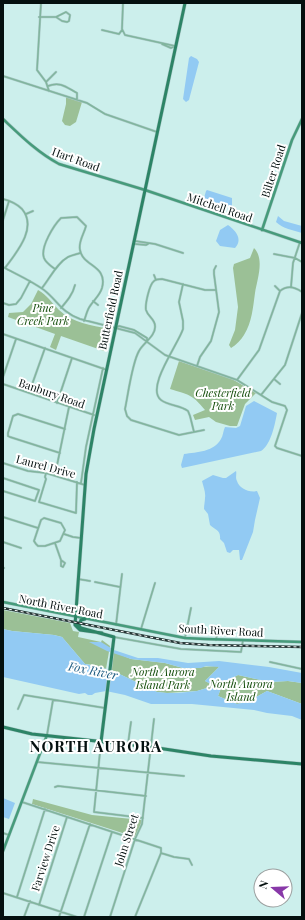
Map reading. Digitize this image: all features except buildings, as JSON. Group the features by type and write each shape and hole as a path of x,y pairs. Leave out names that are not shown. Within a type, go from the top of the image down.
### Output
{"main road":[{"name":"Butterfield Road","path":"75,623 85,484 95,416 134,242 184,3"},
{"path":"79,626 81,620 85,619"},
{"path":"75,623 81,628 102,632 102,634"},
{"path":"75,623 75,627 80,630 114,636 101,742"},
{"path":"3,727 32,734 128,744 221,757 302,764"}],"street":[{"path":"41,3 37,70 46,82 49,91"},
{"path":"123,3 122,30 125,35"},
{"path":"39,17 56,17 66,12 69,13 70,17 69,21 64,22 56,17"},
{"path":"102,30 176,46"},
{"path":"119,34 122,30"},
{"path":"46,82 56,72"},
{"path":"3,76 86,103 105,114 157,132"},
{"path":"48,86 55,84 66,85 77,93 77,100"},
{"name":"Hart Road","path":"3,119 29,144 46,157 59,164 134,186"},
{"name":"Bilter Road","path":"262,230 292,140 302,119"},
{"name":"Mitchell Road","path":"134,186 301,242"},
{"path":"3,199 17,204 26,214 28,228 16,254 4,268 42,288 71,316 84,321 115,328 119,326 134,330 147,338 147,341 162,353 237,380 272,402 285,406 287,410 275,445 277,448 302,456"},
{"path":"3,220 10,201"},
{"path":"26,214 33,211"},
{"path":"55,269 46,262 44,253 52,228 61,218 76,216 85,224 86,227 80,244 80,252 88,262 96,267 102,277 102,288 89,307 84,321"},
{"path":"134,242 146,245 155,244 183,253"},
{"path":"134,242 148,244"},
{"path":"291,287 294,258 301,242"},
{"path":"42,288 55,269 69,256 80,252"},
{"path":"274,254 294,258 302,262"},
{"path":"197,366 200,358 211,341 220,310 214,274 216,266"},
{"path":"154,275 156,280"},
{"path":"204,430 177,435 134,421 127,416 125,409 138,352 156,328 155,322 148,314 146,306 150,286 156,280 162,278 208,291 216,290"},
{"path":"3,303 8,305 16,304 30,281"},
{"path":"183,284 179,302 184,321 183,329 160,376 157,397 188,411 194,432"},
{"path":"61,308 68,300 75,285"},
{"path":"275,286 280,291"},
{"path":"237,380 259,350 280,291 283,288 291,287 302,292"},
{"path":"93,301 98,305"},
{"path":"261,395 286,363 302,313"},
{"path":"3,334 105,369"},
{"path":"3,377 16,338"},
{"path":"29,393 45,348"},
{"path":"57,403 72,358"},
{"path":"274,379 280,384"},
{"name":"Banbury Road","path":"3,384 95,416"},
{"path":"55,475 70,407"},
{"path":"60,453 10,436 8,433 13,416 16,414 65,430"},
{"path":"81,483 85,454 95,416"},
{"name":"Laurel Drive","path":"3,463 28,471 55,475 85,484"},
{"path":"46,473 46,479 39,502 76,513 77,482"},
{"path":"3,478 39,490 35,501 3,491"},
{"path":"3,517 38,528"},
{"path":"48,518 61,523 65,530 60,541 42,546 36,544 35,538 38,528 41,520 48,518"},
{"path":"64,534 81,538"},
{"path":"3,542 21,548"},
{"path":"55,543 61,560"},
{"path":"116,624 122,574"},
{"path":"78,579 90,581"},
{"path":"95,582 120,587"},
{"path":"141,629 155,583"},
{"name":"North River Road","path":"3,602 116,624"},
{"path":"185,638 191,608"},
{"name":"South River Road","path":"116,624 185,638 302,642"},
{"path":"216,640 218,629"},
{"path":"114,636 181,649 241,652 242,640"},
{"path":"270,662 302,669"},
{"path":"18,709 23,695 105,708"},
{"path":"3,851 47,735 53,700"},
{"name":"John Street","path":"110,917 143,818 154,719"},
{"path":"128,744 131,722"},
{"path":"101,742 94,812 143,818"},
{"path":"37,762 148,774 184,776"},
{"path":"55,787 58,786 146,796"},
{"path":"22,802 162,849 162,853 135,917"},
{"path":"17,897 45,810"},
{"name":"Farview Drive","path":"39,905 68,817"},
{"path":"59,917 90,824"},
{"path":"84,917 112,832"},
{"path":"3,833 9,835"},
{"path":"162,853 174,857 189,859 192,865"},
{"path":"3,892 77,917"},
{"path":"24,917 30,901"}],"green space":[{"path":"66,97 82,102 76,122 70,126 65,125 62,121"},
{"path":"254,248 260,264 252,314 244,335 231,348 229,345 235,330 238,307 233,268 234,264 250,258"},
{"name":"Pine Creek Park","path":"38,290 59,310 70,318 82,323 109,329 104,351 61,336 56,350 50,347 55,334 8,317 9,313 23,312 31,304"},
{"name":"Chesterfield Park","path":"179,361 232,379 256,393 245,404 237,426 230,426 216,422 209,417 195,420 193,415 205,410 190,396 170,389"},
{"path":"3,610 70,623 73,631 79,632 78,637 101,642 102,640 110,646 106,669 85,664 62,637 3,629"},
{"name":"North Aurora Island Park","path":"114,652 131,659 165,663 183,668 219,667 205,681 211,684 211,686 207,688 197,691 167,693 157,692 111,670"},
{"name":"North Aurora Island","path":"238,675 270,682 288,681 302,683 302,704 267,691 247,702 237,704 218,696 223,683"},
{"path":"33,799 92,815 142,820 135,837 32,804"}],"water":[{"path":"191,56 199,62 189,100 186,102 183,99 189,58"},
{"path":"207,190 232,198 232,206 220,204 204,198"},
{"path":"278,216 284,221 302,226 302,233 285,228 276,222"},
{"path":"228,225 238,235 238,241 235,248 220,246 216,241 220,230"},
{"path":"254,401 277,413 270,439 261,451 182,468 181,465 184,454 205,451 214,447 221,439 225,427 236,428 240,426 246,406"},
{"path":"236,471 236,480 238,484 248,491 257,491 260,498 253,532 242,560 240,560 239,550 233,550 230,553 227,552 224,543 220,539 219,532 210,525 208,514 204,509 205,494 202,481 213,475 226,478"},
{"name":"Fox River","path":"3,629 62,637 85,664 111,670 157,692 178,693 197,691 207,688 211,686 211,684 205,681 219,667 206,666 201,668 183,668 165,663 131,659 107,651 89,642 101,642 114,650 138,658 158,658 188,663 219,661 269,667 302,673 302,683 288,681 270,682 238,675 223,683 218,696 237,704 247,702 267,691 302,704 302,720 292,716 254,710 192,704 151,704 125,695 106,691 92,695 85,693 79,694 3,677"},
{"path":"3,798 15,803 9,819 3,817"}],"railway":[{"path":"3,608 180,643 302,647"}],"district":[{"name":"NORTH AURORA","path":"96,746"}]}
